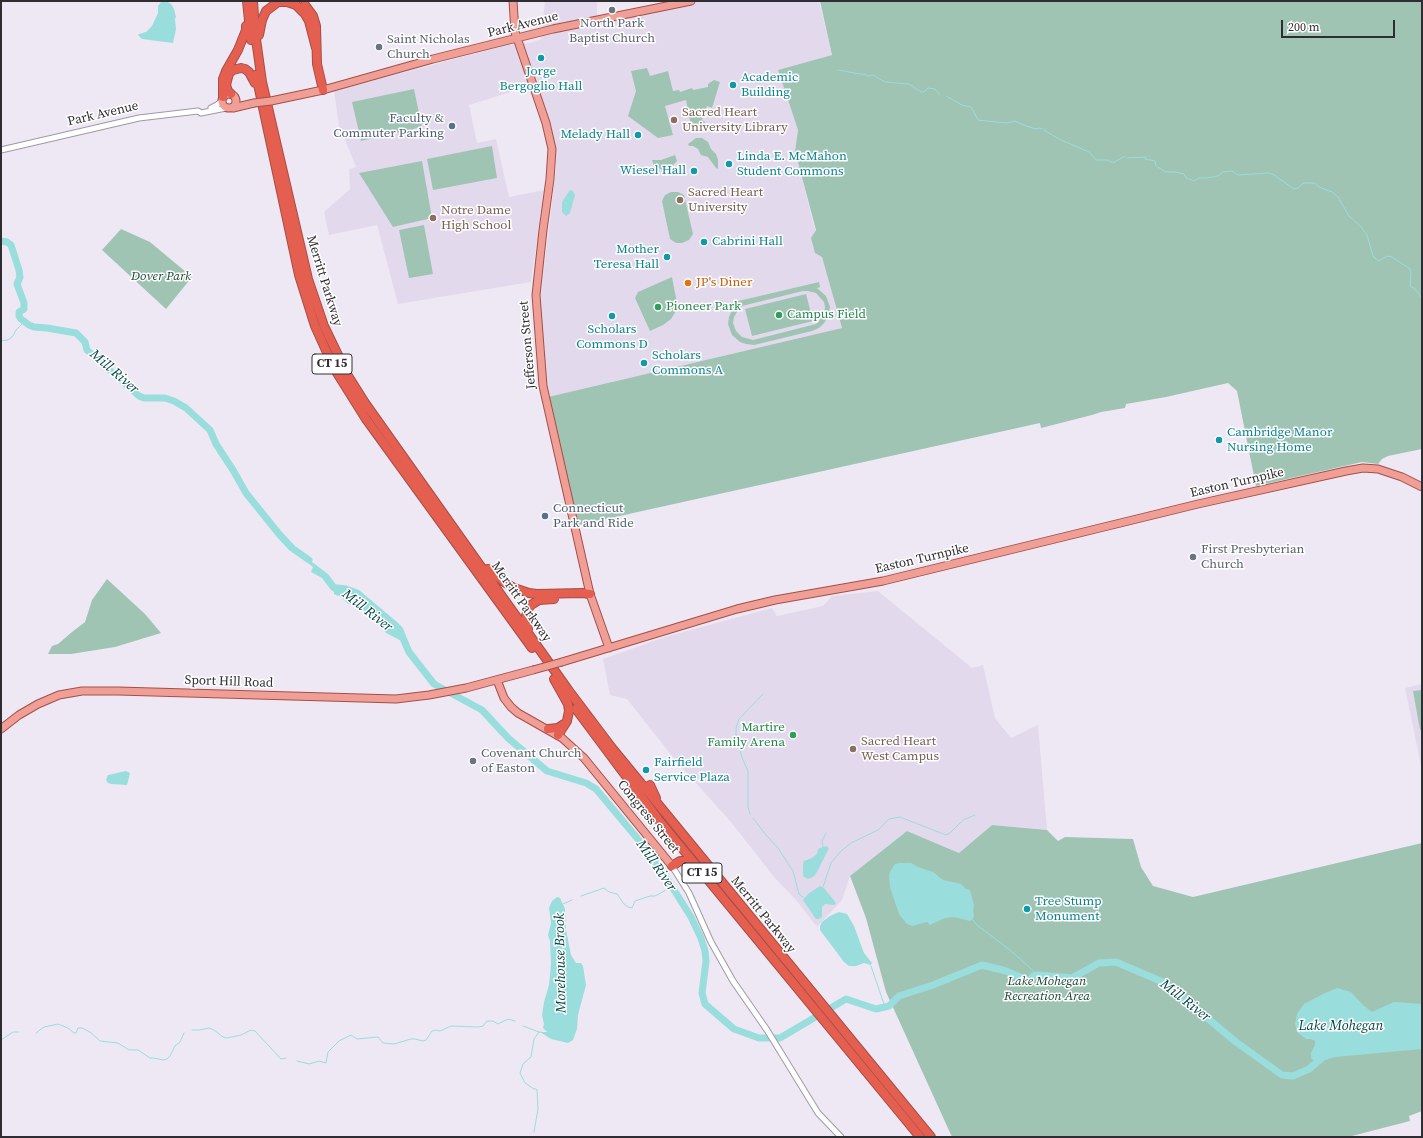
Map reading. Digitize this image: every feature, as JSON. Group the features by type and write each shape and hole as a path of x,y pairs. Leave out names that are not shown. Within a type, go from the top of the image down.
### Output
{"highway":[{"name":"Merritt Parkway","path":"247,1 249,32 258,89 299,275 315,326 334,368 366,419 595,736 658,819 920,1137"},
{"path":"222,99 224,75 238,50 246,30 247,1"},
{"name":"Merritt Parkway","path":"253,1 255,32 259,59 273,130 298,237 312,292 324,326 342,365 365,403 531,637 612,748 662,812 832,1016 930,1137"},
{"path":"299,1 307,7 313,16 317,32 317,64 323,90"},
{"path":"259,59 259,33 262,20 269,8 281,2 294,4 302,10 309,21 316,48"},
{"path":"234,98 227,88 227,78 229,73 237,68 246,69 258,89"},
{"path":"461,537 491,571 514,588 537,594 590,594"},
{"path":"531,637 526,616 528,609 533,603 539,600 548,599 583,598 590,594"},
{"path":"554,679 569,708 569,715 558,735"},
{"path":"548,729 558,728 565,724"},
{"path":"595,736 618,775"},
{"path":"612,748 622,753"},
{"path":"650,785 662,812"},
{"path":"672,866 680,861 685,861 724,899"}],"main road":[{"name":"Jefferson Street","path":"512,1 515,32 546,123 552,149 536,295 540,367 545,397 590,594 608,648"},
{"name":"Park Avenue","path":"229,108 323,90 517,38 691,1"},
{"path":"227,94 234,98 236,105 229,108 223,105 222,99 227,94"},
{"name":"Park Avenue","path":"234,98 250,104"},
{"name":"Easton Turnpike","path":"466,688 562,662 737,609 774,600 883,581 1246,493 1346,471 1363,468 1378,469 1422,487"},
{"name":"Congress Street","path":"497,680 501,693 508,704 518,713 558,735 571,745 589,764 672,866"},
{"name":"Sport Hill Road","path":"1,729 32,706 59,696 82,691 382,700 407,699 466,688"}],"street":[{"name":"Park Avenue","path":"1,150 138,118 212,108 222,99"},
{"name":"Park Avenue","path":"198,111 201,113 229,108"},
{"name":"Congress Street","path":"672,866 689,892 723,965 778,1048 818,1113 841,1137"}],"shaded area":[{"name":"Sacred Heart University","path":"545,1 597,1 597,18 685,1 819,1 832,55 778,70 798,130 795,151 842,328 548,397 540,301 556,170 556,150 537,84 469,105 477,143 496,139 509,197 544,190 531,282 398,304 377,225 329,235 324,212 350,189 349,169 356,167 339,125 334,91 507,45 530,43 541,39"},
{"name":"Sacred Heart West Campus","path":"878,591 972,668 983,665 995,718 1011,738 1038,725 1047,830 992,825 959,853 907,831 850,876 842,900 817,927 796,900 775,878 730,821 676,761 627,699 610,695 603,659 665,637 772,608 777,616 823,606 832,596"},
{"path":"1422,684 1422,770 1405,688"}],"green space":[{"path":"820,1 1422,1 1422,449 1388,456 1382,459 1378,464 1362,462 1256,486 1237,391 1228,383 1166,397 1126,404 1125,408 1101,412 1041,428 1040,423 579,525 548,397 842,328 822,257 815,253 811,238 816,230 795,151 798,130 778,70 832,55"},
{"path":"647,68 650,76 668,71 673,91 679,90 680,92 692,88 693,90 708,87 708,84 714,80 720,82 712,108 707,106 702,120 705,122 703,128 692,130 686,100 665,106 673,135 658,138 628,116 636,91 631,71"},
{"path":"414,89 422,127 361,141 352,102"},
{"path":"696,138 702,138 708,142 711,149 716,154 718,169 708,157 701,155 698,149 693,146 689,146 688,144"},
{"path":"492,146 497,178 433,190 427,159"},
{"path":"675,155 677,161 670,168 663,170 654,166 652,160 661,160"},
{"path":"422,161 432,218 393,227 359,173"},
{"path":"671,192 678,192 684,195 693,234 689,240 682,243 676,243 670,239 662,201 665,195"},
{"path":"424,225 433,274 409,278 399,230"},
{"name":"Dover Park","path":"121,229 150,242 192,277 166,309 102,250"},
{"name":"Pioneer Park","path":"672,277 677,303 676,311 671,319 663,325 650,331 635,298 638,292"},
{"path":"819,282 820,287 817,288 826,296 830,307 828,317 819,328 754,345 740,342 732,335 728,324 733,308 731,308 730,303","holes":["808,291 816,293 824,302 824,315 816,324 753,340 742,337 736,331 733,323 734,317 742,306"]},
{"name":"Campus Field","path":"806,294 813,321 752,336 745,309"},
{"path":"107,579 145,614 161,633 115,647 71,654 48,654 52,646 58,644 85,622 92,600"},
{"path":"1422,690 1422,729 1420,730 1413,691"},
{"name":"Lake Mohegan Recreation Area","path":"992,825 1047,830 1058,841 1065,837 1133,839 1141,867 1153,886 1193,897 1422,843 1422,1111 1409,1116 1410,1121 1348,1137 952,1137 886,992 866,918 850,876 907,831 959,853"}],"water":[{"path":"161,2 168,2 174,9 176,29 173,43 142,39 138,35 146,32 152,26 158,13 158,6"},
{"path":"570,190 573,191 575,195 570,213 566,216 562,212 562,202"},
{"path":"303,554 308,555 312,562 328,574 337,586 346,587 347,591 342,596 334,594 322,578 311,572 313,567 302,558"},
{"path":"126,771 130,773 127,785 111,784 106,780 108,775"},
{"path":"826,846 829,848 817,872 813,877 808,879 803,876 804,861 817,854 818,849"},
{"path":"911,863 933,872 943,880 961,884 966,889 970,890 974,905 974,917 970,921 954,917 945,918 930,925 927,922 912,926 907,924 899,914 890,887 889,875 891,870 895,864"},
{"path":"820,886 824,888 836,903 834,905 825,904 822,907 822,917 816,919 803,900 808,894"},
{"path":"557,897 560,898 565,909 566,930 571,955 576,963 581,963 583,966 586,985 578,1015 577,1029 573,1040 568,1043 551,1039 540,1032 547,1032 543,1028 544,1024 542,1015 549,985 551,964 550,941 548,935 551,923 549,908 552,901"},
{"path":"839,912 847,914 854,926 864,953 872,963 871,965 864,963 856,966 849,966 844,962 820,930 822,922"},
{"name":"Lake Mohegan","path":"1337,988 1351,992 1372,1012 1394,1002 1422,1004 1422,1049 1335,1057 1316,1063 1311,1058 1315,1041 1306,1039 1297,1032 1295,1024 1297,1014 1304,1004"}],"waterway":[{"path":"838,70 868,76 873,75 885,82 909,84 921,92 924,92 928,88 935,89 940,95"},
{"path":"946,96 962,105 971,107 978,120 1006,123 1015,121 1036,129 1042,129"},
{"path":"1044,130 1059,139 1089,152 1096,160 1107,160 1113,163 1125,157"},
{"path":"1127,158 1146,157 1145,159 1155,161 1156,166 1166,172 1184,174 1186,178 1194,181 1199,178 1218,176 1223,172 1232,171 1238,175 1269,173 1294,189 1298,188 1303,183 1314,183 1319,187 1332,192 1338,197 1349,216 1367,235 1373,256 1378,261 1387,256 1392,257 1410,269 1410,286 1415,289 1422,298"},
{"name":"Mill River","path":"1,241 7,242 11,245 19,270 20,277 17,284 24,303 24,309 19,312 21,319 34,327 76,333 85,342 87,350 139,396 144,398 165,398 186,408 210,430 216,444 246,493 279,534 292,548 309,560"},
{"path":"1,341 8,340 13,336 16,330 24,322"},
{"name":"Mill River","path":"336,588 349,600 372,611 388,630 403,638 409,652 434,684 482,710 508,738 547,771 586,783 596,789 637,838 669,882 691,917 701,938 705,951 706,961 702,993 705,1004 734,1029 759,1038 780,1038 846,999 876,1009 889,1006 899,996 933,985 982,965 1006,971 1030,981 1033,976 1038,975 1072,978 1099,963 1116,962 1165,983 1236,1042 1282,1075 1293,1076 1309,1069 1323,1057"},
{"path":"338,588 357,593 395,625 400,630 403,638"},
{"path":"750,814 748,807 748,771 736,738 736,728 739,719 763,694"},
{"path":"823,887 831,863 840,852 851,843 878,830 889,819 900,817 946,835 963,820 975,815"},
{"path":"753,818 778,848 793,871 799,894 804,898"},
{"path":"823,847 822,841 826,833"},
{"path":"581,896 604,888 609,892 617,894 624,904 632,908 635,901 650,896 655,896 672,887"},
{"path":"563,904 572,900"},
{"path":"972,919 977,925 1010,950 1038,975"},
{"path":"871,966 885,1007"},
{"path":"297,1061 309,1064 319,1061 326,1063 328,1052 339,1041 351,1035 357,1039 378,1037 383,1043 394,1044 411,1039 423,1041 426,1040 432,1031 440,1031 451,1026 478,1027 483,1026 487,1021 493,1021 498,1024 508,1019 515,1021"},
{"path":"36,1033 44,1027 58,1024 68,1028 74,1033 76,1033 78,1028 82,1028 90,1032 100,1041 118,1043 129,1050 138,1050 150,1058 163,1060 170,1056 175,1046 180,1042 184,1033"},
{"path":"523,1026 539,1032"},
{"path":"192,1030 209,1028 227,1038 241,1035 251,1030 255,1031 281,1059 286,1058"},
{"path":"1,1040 13,1032 19,1032"},
{"name":"Morehouse Brook","path":"534,1132 538,1109 537,1090 525,1083 520,1073 523,1064 531,1057 534,1039 539,1032 541,1032"}],"place":[{"name":"North Park Baptist Church","path":"612,10"},
{"name":"Saint Nicholas Church","path":"379,47"},
{"name":"Jorge Bergoglio Hall","path":"541,58"},
{"name":"Academic Building","path":"733,85"},
{"name":"Sacred Heart University Library","path":"674,120"},
{"name":"Faculty & Commuter Parking","path":"452,126"},
{"name":"Melady Hall","path":"638,135"},
{"name":"Linda E. McMahon Student Commons","path":"729,164"},
{"name":"Wiesel Hall","path":"694,171"},
{"name":"Sacred Heart University","path":"680,200"},
{"name":"Notre Dame High School","path":"433,218"},
{"name":"Cabrini Hall","path":"704,242"},
{"name":"Mother Teresa Hall","path":"667,257"},
{"name":"JP's Diner","path":"688,283"},
{"name":"Pioneer Park","path":"658,307"},
{"name":"Campus Field","path":"779,315"},
{"name":"Scholars Commons D","path":"612,316"},
{"name":"Scholars Commons A","path":"644,363"},
{"name":"Cambridge Manor Nursing Home","path":"1219,440"},
{"name":"Connecticut Park and Ride","path":"545,516"},
{"name":"First Presbyterian Church","path":"1193,557"},
{"name":"Martire Family Arena","path":"793,735"},
{"name":"Sacred Heart West Campus","path":"853,749"},
{"name":"Covenant Church of Easton","path":"473,761"},
{"name":"Fairfield Service Plaza","path":"646,770"},
{"name":"Tree Stump Monument","path":"1027,909"}]}
